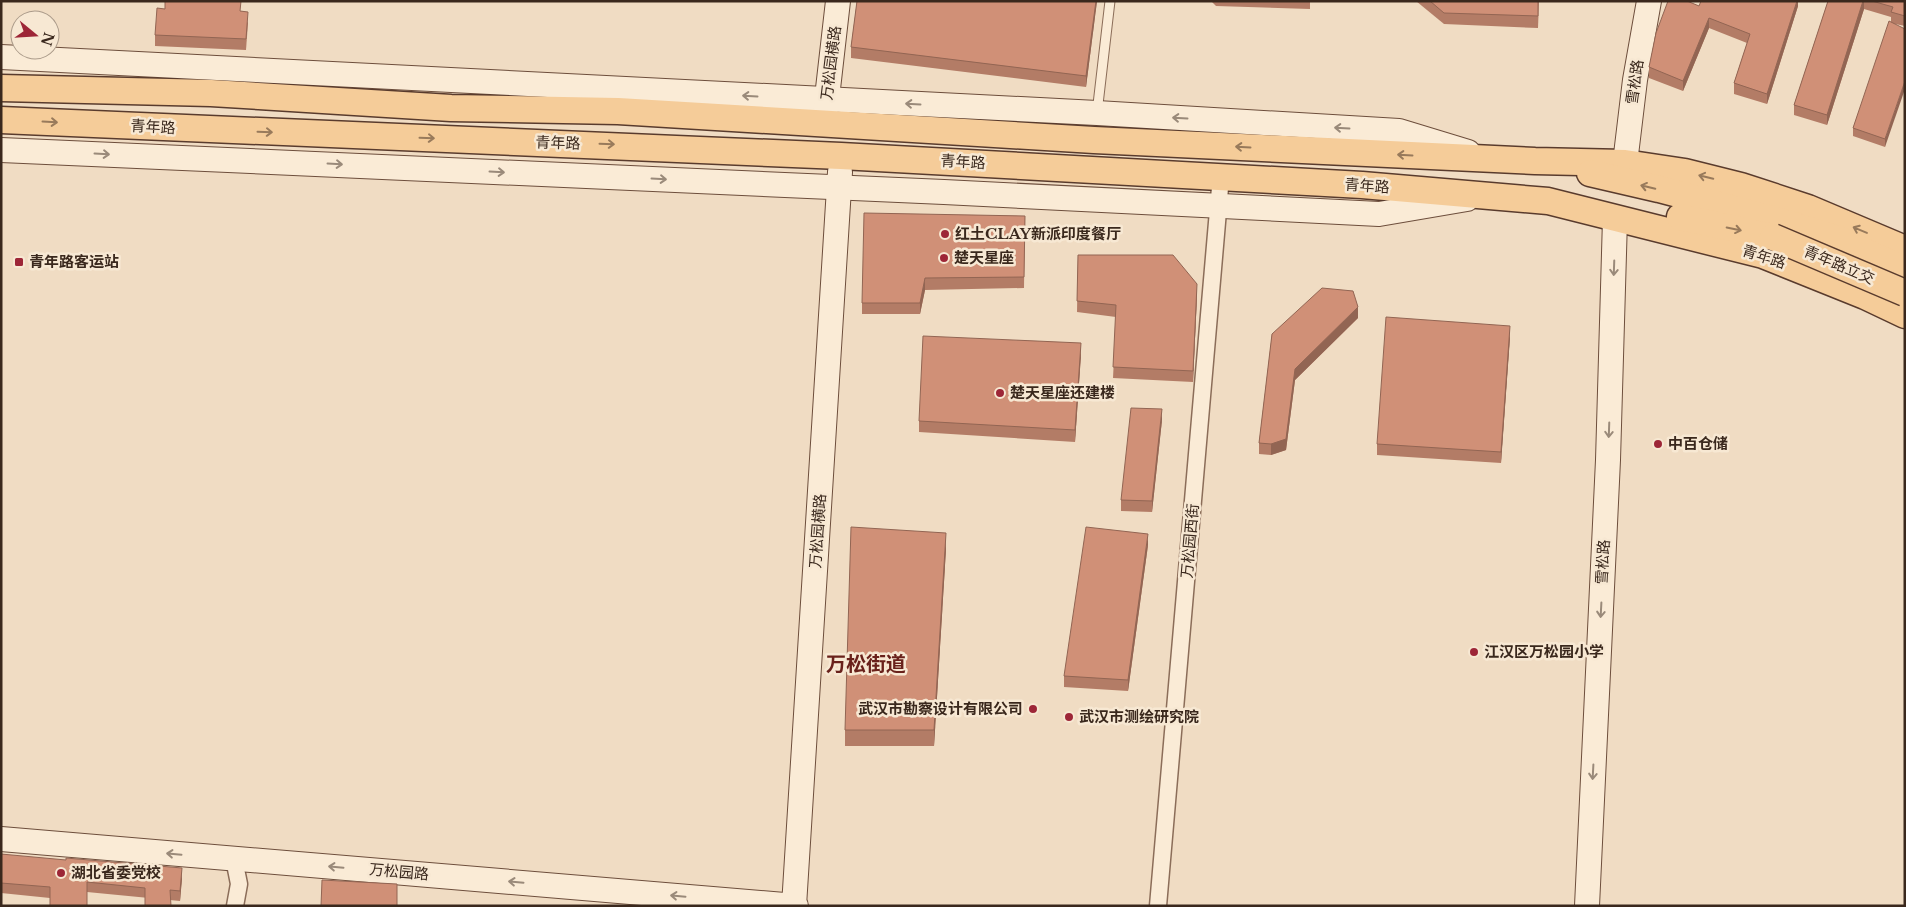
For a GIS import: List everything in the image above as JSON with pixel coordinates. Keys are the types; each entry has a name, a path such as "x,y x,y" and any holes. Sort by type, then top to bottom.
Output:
{"main road":[{"name":"万松园横路","path":"825,112 838,1"},
{"name":"雪松路","path":"1625,163 1635,80 1649,1"},
{"path":"1,57 266,71 825,112 950,106 1399,131 1492,159"},
{"path":"13,88 170,66"},
{"path":"266,71 436,107"},
{"name":"青年路","path":"13,88 210,93 436,107 618,111 825,112 1125,141 1535,161 1625,163 1685,172 1741,186 1808,208 1905,249"},
{"path":"950,106 1125,141"},
{"name":"青年路","path":"1,120 608,144 1221,176 1362,185 1548,202 1763,255 1865,296 1905,315"},
{"path":"168,127 306,163"},
{"path":"1,150 839,187 1379,214 1485,196"},
{"name":"万松园横路","path":"795,906 841,156"},
{"path":"1535,161 1659,189 1777,229"},
{"path":"944,192 1124,171"},
{"path":"1548,202 1654,211 1777,229"},
{"name":"雪松路","path":"1587,906 1608,460 1615,219"},
{"name":"青年路立交","path":"1777,229 1841,240 1905,270"},
{"name":"青年路立交","path":"1777,229 1905,293"},
{"name":"万松园路","path":"1,839 795,906"}],"street":[{"name":"万松园西街","path":"1158,906 1221,176"},
{"path":"234,858 239,884 235,906"}],"lane":[{"path":"1097,113 1110,1"}],"building":[{"path":"165,1 241,1 240,11 248,12 246,39 155,35 157,8 165,9"},
{"path":"857,1 1096,1 1086,76 851,47"},
{"path":"1430,1 1538,1 1538,16 1444,13"},
{"path":"1668,1 1687,1 1699,6 1701,1 1797,1 1767,94 1734,83 1750,34 1709,18 1683,81 1649,67 1656,33"},
{"path":"1828,1 1863,1 1827,115 1794,105"},
{"path":"1872,1 1905,1 1905,16 1891,12 1893,7"},
{"path":"1889,21 1905,29 1905,81 1885,139 1853,128"},
{"name":"楚天星座","path":"864,213 1025,216 1024,277 925,278 920,303 862,303"},
{"path":"1078,255 1173,255 1197,284 1193,371 1113,367 1116,305 1077,301"},
{"path":"1322,288 1353,291 1358,307 1295,369 1286,439 1271,444 1259,443 1272,334"},
{"path":"1386,317 1510,326 1501,452 1377,444"},
{"name":"楚天星座还建楼","path":"923,336 1081,343 1075,430 919,421"},
{"path":"1131,408 1162,409 1152,501 1121,500"},
{"path":"851,527 946,533 934,730 845,730"},
{"path":"1086,527 1148,534 1128,680 1064,676"},
{"path":"1,854 182,868 180,891 170,890 171,906 145,906 145,888 87,882 87,906 50,906 50,887 1,883"},
{"path":"322,880 397,884 397,906 321,906"}],"place":[{"name":"红土CLAY新派印度餐厅","path":"945,234"},
{"name":"楚天星座","path":"944,258"},
{"name":"青年路客运站","path":"19,262"},
{"name":"楚天星座还建楼","path":"1000,393"},
{"name":"中百仓储","path":"1658,444"},
{"name":"江汉区万松园小学","path":"1474,652"},
{"name":"武汉市勘察设计有限公司","path":"1033,709"},
{"name":"武汉市测绘研究院","path":"1069,717"},
{"name":"湖北省委党校","path":"61,873"}],"district":[{"name":"万松街道","path":"866,664"}]}
